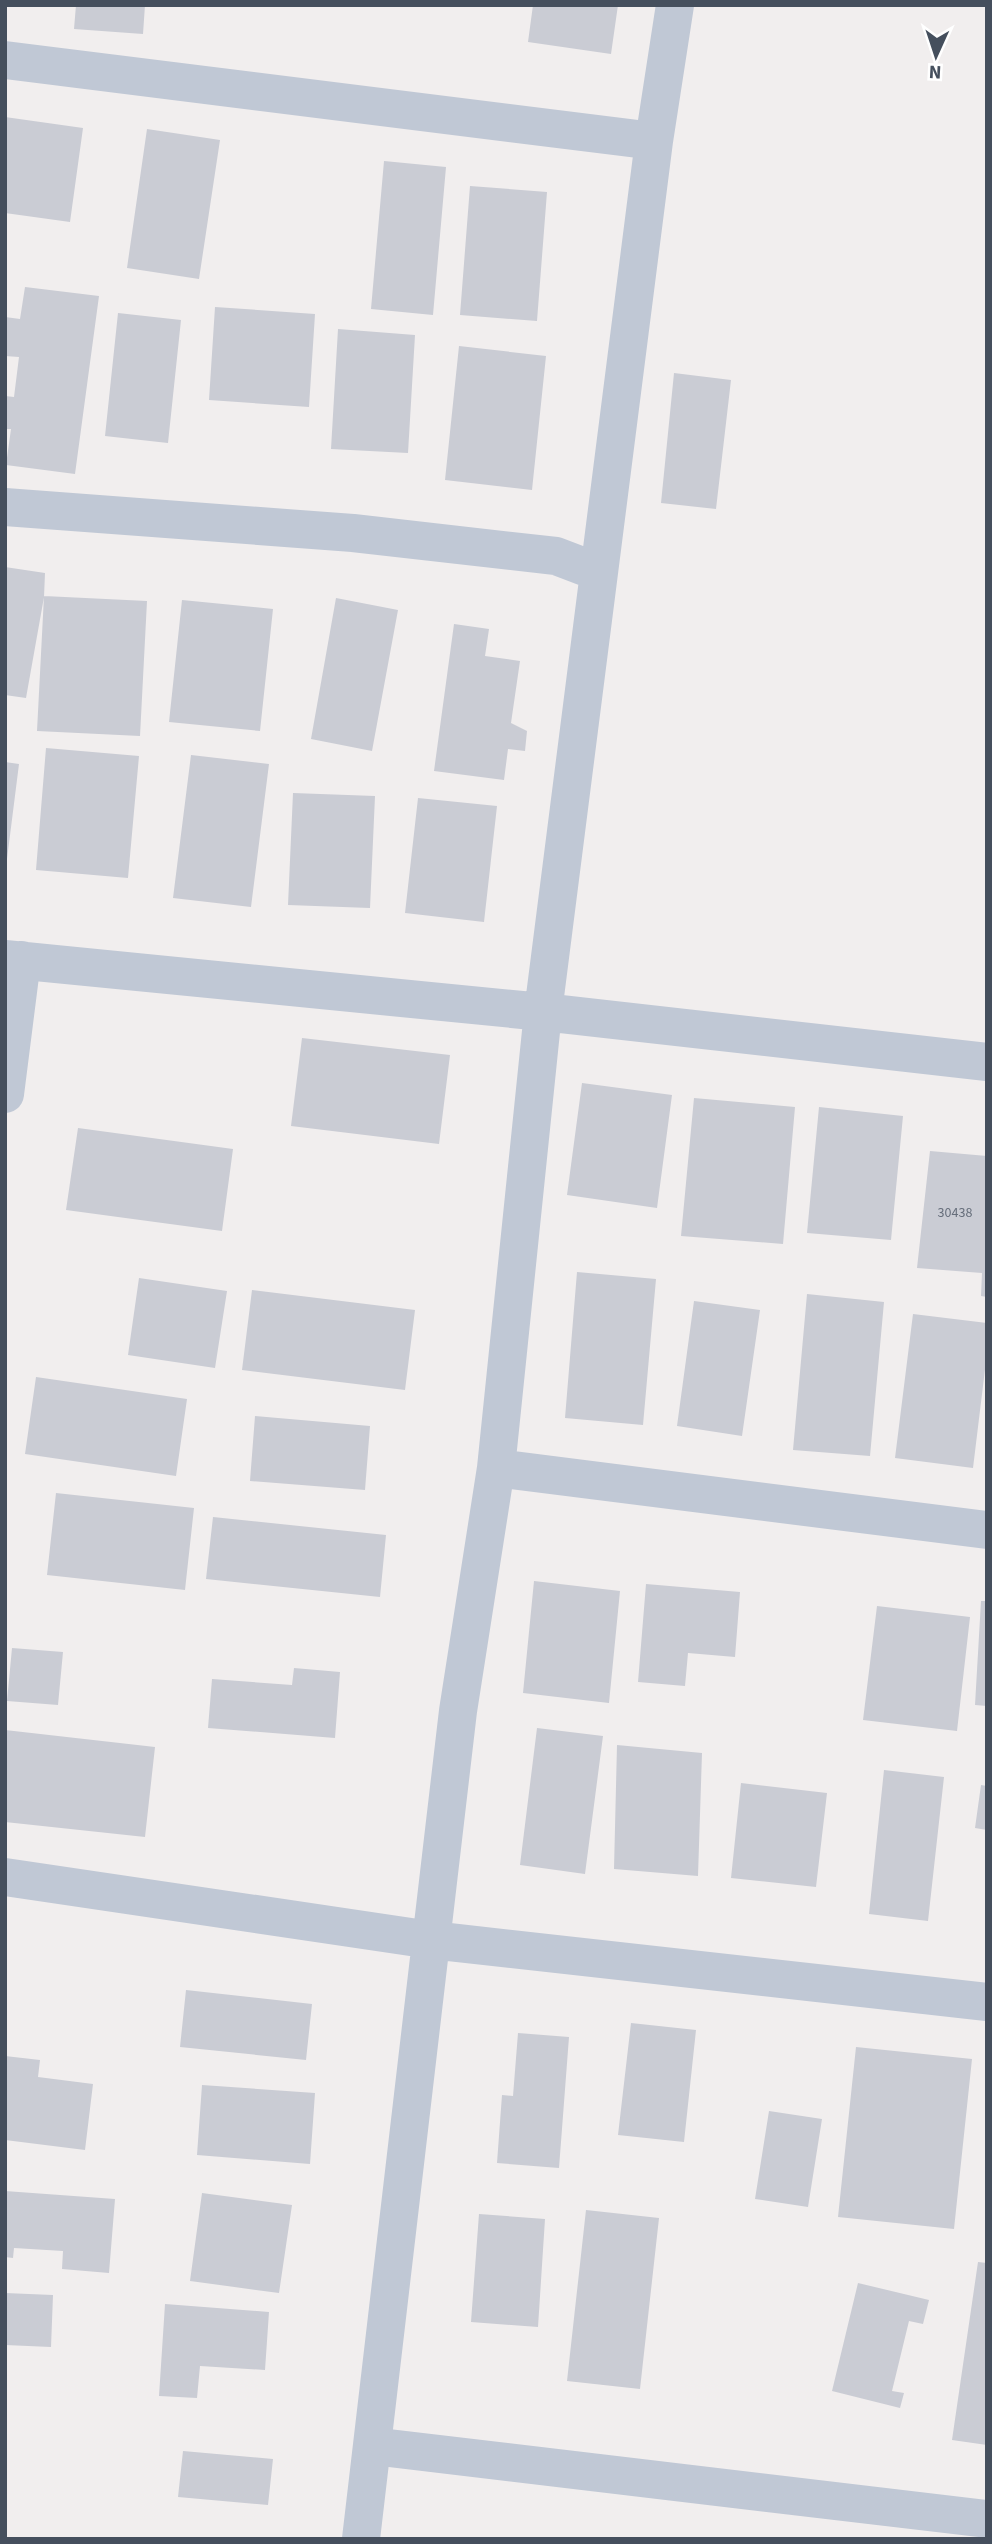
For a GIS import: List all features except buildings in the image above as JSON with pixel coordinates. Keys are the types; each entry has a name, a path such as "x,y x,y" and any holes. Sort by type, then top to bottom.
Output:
{"street":[{"path":"361,2539 458,1711 496,1468 542,1012 654,141 675,5"},
{"path":"5,60 654,141"},
{"path":"5,507 353,533 556,556 598,572"},
{"path":"5,1094 14,960 542,1012 987,1062"},
{"path":"496,1468 987,1530"},
{"path":"5,1877 431,1940 987,2002"},
{"path":"372,2446 987,2519"}]}
